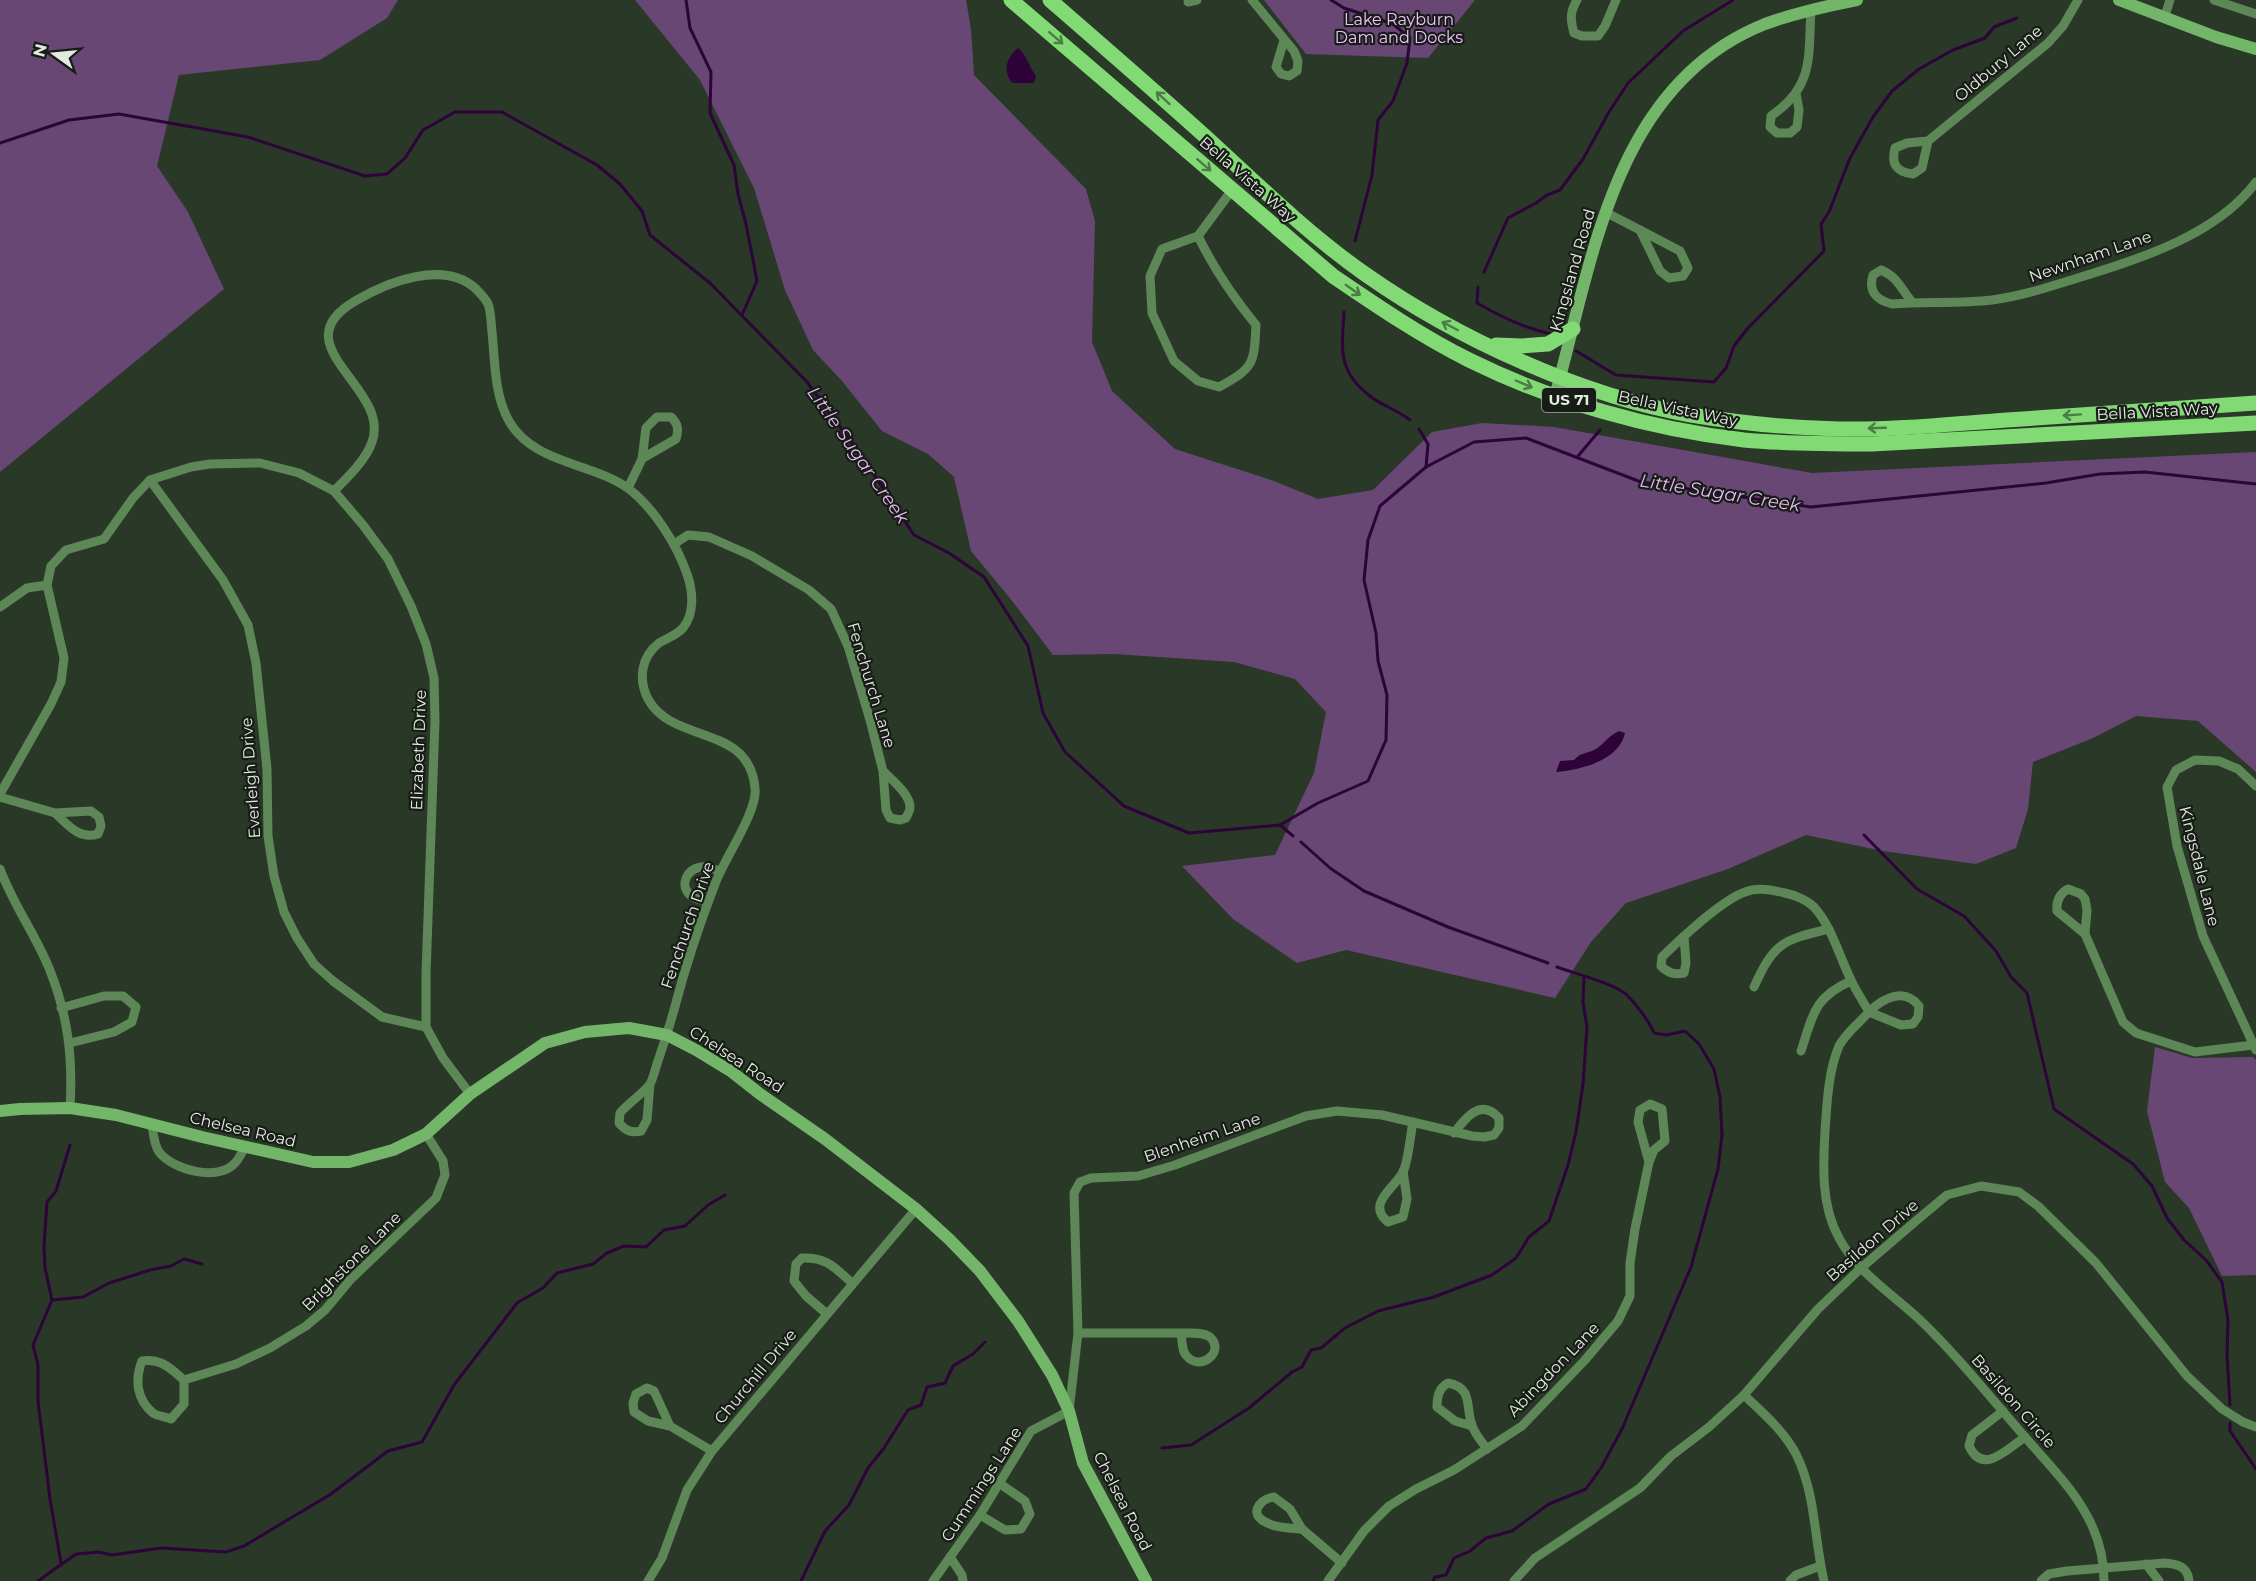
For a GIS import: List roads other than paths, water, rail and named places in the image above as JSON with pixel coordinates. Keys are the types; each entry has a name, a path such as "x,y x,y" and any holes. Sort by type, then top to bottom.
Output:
{"main road":[{"name":"Bella Vista Way","path":"1011,0 1333,276 1421,334 1470,360 1555,396 1662,426 1745,440 1818,444 1872,444 2256,423"},
{"name":"Bella Vista Way","path":"1050,0 1162,97 1312,235 1400,297 1447,325 1486,344 1560,377 1621,398 1689,415 1761,425 1839,429 1906,427 2256,403"},
{"path":"1486,344 1522,346 1548,344 1573,329"}],"street":[{"path":"1252,0 1284,40"},
{"path":"1577,0 1572,8 1570,19 1574,33 1582,36 1598,36 1616,0"},
{"name":"Kingsland Road","path":"1555,396 1590,257 1605,212 1624,167 1650,119 1669,94 1692,69 1717,50 1764,25 1811,9 1857,0"},
{"name":"Oldbury Lane","path":"1928,141 2048,43 2063,26 2078,0"},
{"path":"2119,0 2216,37 2256,48"},
{"path":"2165,16 2170,0"},
{"path":"2214,0 2256,14"},
{"path":"1796,93 1802,86 1807,67 1811,9"},
{"name":"Newnham Lane","path":"1912,302 1892,274 1881,270 1873,275 1870,283 1873,294 1883,302 1892,304 1991,300 2020,295 2112,268 2144,256 2200,230 2254,188"},
{"path":"1198,236 1212,264 1235,299 1256,325 1254,354 1244,374 1219,387 1198,381 1174,362 1152,313 1149,276 1162,249 1198,236 1232,190"},
{"path":"1605,212 1640,230 1680,251 1688,268 1683,276 1670,278 1660,271 1640,230"},
{"name":"Fenchurch Drive","path":"333,491 354,471 373,441 373,420 363,395 330,348 327,331 335,314 372,291 427,273 450,275 474,286 488,304 500,394 509,422 529,443 561,462 591,471 628,488 654,515 674,544 691,584 690,615 682,629 659,644 649,654 642,667 642,684 653,706 672,721 728,744 746,759 756,791 750,812 719,871 650,1084"},
{"path":"628,488 642,459 646,428 657,417 671,417 676,422 678,431 676,439 642,459"},
{"name":"Elizabeth Drive","path":"150,480 191,467 210,464 260,463 298,473 333,491 363,525 388,559 411,606 426,645 434,678 435,721 426,1027 443,1058 470,1094"},
{"path":"55,813 75,832 88,837 98,834 101,826 99,817 91,811 55,813 0,795 61,682 64,658 47,585 51,567 66,550 104,539 133,498 150,480"},
{"name":"Everleigh Drive","path":"150,480 223,580 248,625 256,663 267,769 268,836 274,876 284,912 297,938 314,964 382,1017 426,1027"},
{"name":"Fenchurch Lane","path":"674,544 688,535 709,537 730,545 809,590 831,609 848,646 870,720 883,771 886,810 890,818 900,820 906,818 910,809 909,802 904,793 883,771"},
{"path":"0,607 27,588 47,585"},
{"name":"Kingsdale Lane","path":"2254,1048 2203,936 2173,830 2167,787 2176,770 2195,760 2219,761 2238,769 2256,786"},
{"path":"708,902 692,897 686,888 685,879 692,870 702,866 719,871"},
{"path":"0,869 49,968 61,1008 70,1043 72,1077 70,1108"},
{"path":"1684,936 1744,892 1765,889 1791,894 1813,906 1829,929 1851,981 1869,1012"},
{"path":"2085,933 2057,911 2056,905 2061,893 2068,889 2081,894 2085,899 2087,910 2085,933 2123,1023 2136,1033 2195,1052 2254,1048"},
{"path":"1754,987 1768,959 1776,949 1800,936 1829,929"},
{"path":"1801,1050 1814,1011 1832,989 1851,981"},
{"name":"Basildon Circle","path":"1869,1012 1901,1025 1913,1024 1918,1017 1919,1006 1913,999 1904,995 1881,1000 1869,1012 1840,1044 1831,1076 1825,1142 1824,1190 1837,1236 1861,1268 1918,1318 1970,1371 2056,1473 2093,1528 2104,1570 2104,1581"},
{"path":"61,1008 104,996 123,996 136,1007 132,1022 114,1032 70,1043"},
{"name":"Chelsea Road","path":"0,1111 20,1108 70,1108 116,1115 314,1162 349,1162 393,1150 426,1134 470,1094 545,1043 585,1032 629,1029 667,1035 732,1072 825,1139 916,1209 950,1239 980,1271 1012,1313 1052,1375 1069,1411 1083,1463 1146,1581"},
{"path":"650,1084 647,1120 641,1131 634,1133 625,1130 619,1123 620,1113 650,1084"},
{"name":"Abingdon Lane","path":"1328,1581 1364,1531 1389,1506 1416,1489 1455,1470 1521,1426 1585,1360 1624,1311 1630,1296 1630,1263 1649,1162 1654,1150 1665,1141 1662,1109 1650,1104 1640,1110 1638,1122 1649,1162"},
{"name":"Blenheim Lane","path":"1069,1411 1078,1333 1073,1210 1074,1192 1080,1182 1091,1178 1138,1176 1166,1168 1306,1116 1337,1111 1382,1115 1454,1133 1484,1137 1494,1135 1499,1128 1498,1118 1486,1109 1478,1110 1463,1121 1454,1133"},
{"path":"1403,1171 1382,1199 1379,1209 1381,1216 1389,1222 1403,1217 1406,1210 1403,1171 1413,1122"},
{"path":"152,1124 157,1149 168,1162 193,1171 216,1173 226,1169 235,1164 245,1147"},
{"name":"Brighstone Lane","path":"184,1380 236,1364 270,1348 306,1326 325,1310 350,1280 436,1198 445,1175 444,1168 426,1134"},
{"name":"Basildon Drive","path":"1514,1581 1535,1558 1640,1488 1671,1456 1709,1427 1744,1395 1818,1309 1861,1268 1947,1195 1981,1186 2019,1192 2045,1212 2096,1263 2187,1376 2222,1409 2243,1422 2256,1426"},
{"name":"Churchill Drive","path":"648,1581 663,1558 687,1490 712,1451 916,1209"},
{"path":"827,1314 806,1296 794,1281 796,1264 802,1258 827,1261 852,1283"},
{"path":"1078,1333 1181,1333"},
{"path":"155,1359 184,1380 184,1404 171,1419 154,1414 141,1396 136,1377 142,1360 155,1359"},
{"path":"1472,1426 1455,1421 1437,1407 1437,1398 1448,1383 1456,1384 1464,1391 1469,1401 1472,1426 1487,1449"},
{"path":"670,1426 654,1391 647,1388 636,1394 633,1403 634,1412 648,1420 670,1426 712,1451"},
{"path":"1744,1395 1776,1425 1796,1453 1807,1481 1824,1581"},
{"name":"Cummings Lane","path":"933,1581 980,1515 1032,1431 1069,1411"},
{"path":"2002,1411 1972,1435 1969,1446 1973,1454 1980,1459 1994,1459 2025,1437"},
{"path":"980,1515 1005,1530 1021,1529 1030,1514 1025,1501 999,1483"},
{"path":"1302,1529 1263,1521 1259,1516 1258,1508 1261,1502 1274,1497 1290,1509 1302,1529 1342,1563"},
{"name":"Cummings Lane","path":"950,1557 962,1575 963,1581"},
{"path":"2146,1564 2159,1581"},
{"path":"2041,1581 2049,1574 2146,1564 2176,1564 2184,1568 2189,1581"},
{"path":"1790,1581 1796,1575 1820,1566"}],"waterway":[{"path":"686,0 690,28 711,72 710,113 734,165 757,281 742,315"},
{"path":"1331,0 1344,8 1393,24 1410,38 1407,63 1393,101 1378,120 1372,175 1355,241"},
{"path":"1484,272 1508,218 1560,190 1583,159 1628,83 1683,31 1733,0"},
{"path":"1576,351 1616,375 1714,382 1726,368 1734,346 1747,329 1824,251 1821,224 1829,212 1850,158 1873,117 1892,91 1919,69 1953,50 1985,38 1994,27 2017,18"},
{"name":"Little Sugar Creek","path":"0,143 69,120 119,114 248,137 365,176 387,174 405,158 423,130 455,112 502,112 597,165 620,184 642,211 650,235 710,283 807,382 861,455 914,535 949,553 984,577 1028,646 1043,713 1065,752 1124,806 1189,833 1280,825 1318,803 1368,781 1386,740 1387,695 1378,661 1376,633 1364,580 1368,540 1380,506 1426,467 1474,442 1526,438 1641,482 1811,507 2046,483 2100,474 2145,472 2256,484"},
{"path":"1478,287 1477,303 1513,322 1551,334"},
{"path":"1344,312 1344,358 1352,378 1359,387 1375,399 1410,420"},
{"path":"1419,429 1428,444 1426,467"},
{"path":"1578,456 1600,430"},
{"path":"1280,825 1293,836"},
{"path":"1864,835 1917,889 1964,916 1996,951 2011,977 2027,993 2054,1109 2133,1164 2152,1186 2167,1218 2184,1240 2206,1260 2222,1282 2228,1320 2227,1355 2230,1405"},
{"path":"1301,842 1330,868 1364,891 1448,927 1548,963"},
{"path":"1433,1581 1435,1577 1446,1575 1454,1558 1470,1551 1486,1538 1512,1531 1549,1504 1586,1489 1601,1468 1622,1429 1691,1267 1718,1169 1722,1135 1720,1097 1714,1069 1699,1044 1685,1031 1666,1035 1654,1033 1627,995 1604,983 1557,967"},
{"path":"1162,1448 1191,1445 1249,1408 1292,1372 1302,1367 1311,1350 1321,1348 1345,1328 1378,1311 1434,1297 1492,1275 1516,1258 1529,1237 1549,1221 1568,1165 1576,1132 1583,1084 1587,1027 1583,1002 1584,977"},
{"path":"61,1563 50,1499 38,1401 38,1365 33,1345 52,1300 45,1268 47,1202 56,1191 70,1145"},
{"path":"38,1581 76,1554 99,1552 112,1555 161,1548 226,1552 244,1546 331,1494 388,1451 422,1442 454,1385 517,1303 543,1288 557,1273 593,1264 607,1253 624,1246 646,1247 664,1230 685,1226 708,1205 725,1195"},
{"path":"52,1300 83,1297 109,1283 171,1266 184,1259 202,1264"},
{"path":"801,1581 825,1531 849,1505 868,1468 884,1448 908,1410 921,1405 927,1387 945,1383 953,1366 973,1354 985,1342"},
{"path":"2230,1423 2230,1431 2256,1469"}],"park label":[{"name":"Lake Rayburn Dam and Docks","path":"1399,28"}]}
